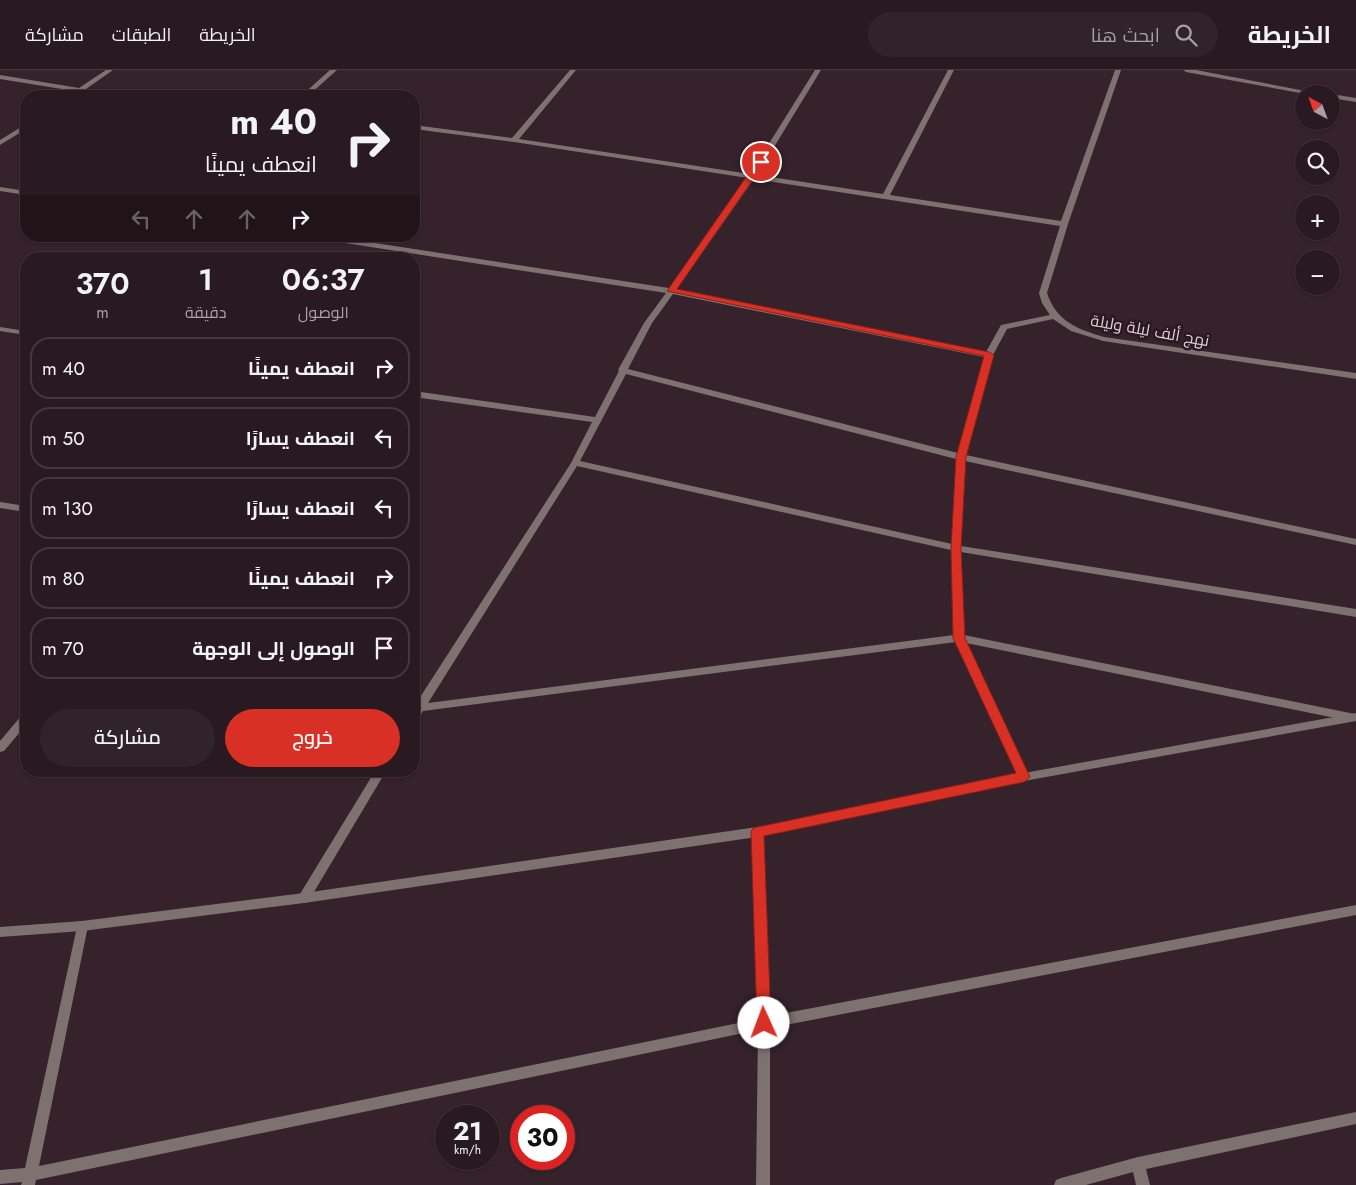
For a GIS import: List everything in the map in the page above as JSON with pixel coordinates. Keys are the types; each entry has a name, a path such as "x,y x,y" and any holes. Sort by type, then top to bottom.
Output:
{"street":[{"path":"0,77 80,90 110,70"},
{"path":"311,90 334,70"},
{"path":"514,140 574,70"},
{"path":"420,706 575,463 648,323 752,177 818,70"},
{"path":"886,196 951,70"},
{"path":"1024,777 959,638 956,548 961,457 989,355 1004,327 1054,316 1046,304 1043,293 1064,224 1118,70"},
{"path":"1186,70 1295,90"},
{"path":"1340,97 1356,100"},
{"path":"420,128 514,140 1064,224"},
{"path":"0,143 20,130"},
{"path":"0,188 20,191"},
{"path":"352,242 417,252"},
{"path":"420,252 671,291 989,355"},
{"name":"نهج ألف ليلة وليلة","path":"1054,316 1071,328 1103,339 1356,376"},
{"path":"0,328 20,332"},
{"path":"622,370 961,457 1356,542"},
{"path":"420,395 597,420"},
{"path":"575,463 956,548 1356,613"},
{"path":"0,505 20,509"},
{"path":"420,711 959,638 1353,717"},
{"path":"0,932 82,926 304,898 757,832 1024,777 1353,717"},
{"path":"0,748 20,725"},
{"path":"304,898 377,777"},
{"path":"757,832 764,1023 762,1185"},
{"path":"0,1177 29,1180 764,1023 1356,910"},
{"path":"29,1180 82,926"},
{"path":"1061,1185 1138,1164 1356,1118"},
{"path":"1138,1164 1143,1185"}],"route":[{"path":"761,162 671,291 817,322 989,355 961,457 956,548 959,638 1024,777 757,832 764,1023"}]}
